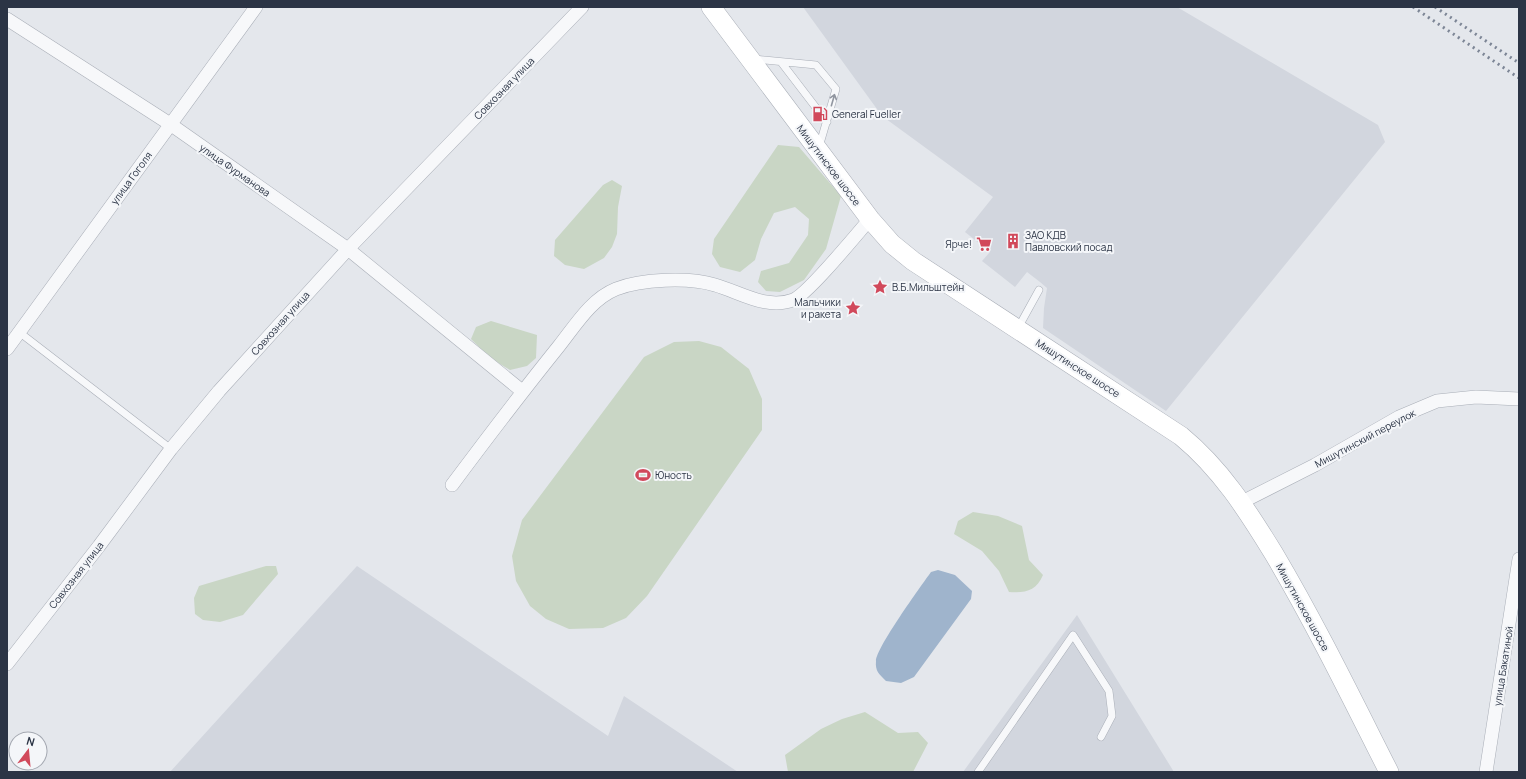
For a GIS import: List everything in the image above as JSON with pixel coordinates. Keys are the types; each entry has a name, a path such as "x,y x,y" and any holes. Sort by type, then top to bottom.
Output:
{"main road":[{"name":"Мишутинское шоссе","path":"711,7 818,151 870,219 892,244 913,261 1018,328 1181,436 1214,466 1242,502 1302,600 1389,772"}],"street":[{"name":"улица Гоголя","path":"7,349 256,7"},
{"name":"Совхозная улица","path":"7,664 99,546 170,449 219,391 348,249 582,7"},
{"name":"улица Фурманова","path":"7,19 170,124 348,249 522,391"},
{"path":"452,486 522,391 595,302 616,289 657,280 686,280 714,284 750,299 774,303 794,300 814,282 870,219"},
{"name":"Мишутинский переулок","path":"1242,502 1315,465 1399,417 1438,401 1476,397 1519,399"},
{"name":"улица Бакатиной","path":"1486,772 1519,560"}],"lane":[{"path":"749,59 816,65 836,89 818,151"},
{"path":"781,62 827,122"},
{"path":"1018,328 1039,290"},
{"path":"19,332 170,449"},
{"path":"978,772 1073,635 1109,691 1112,716 1101,737"}],"shaded area":[{"path":"803,7 1177,7 1378,125 1385,142 1166,411 1043,328 1047,288 1040,282 1027,272 1015,287 982,261 990,252 965,232 993,197 882,116"},
{"path":"357,566 608,736 624,696 738,772 170,772"},
{"path":"1077,615 1174,772 963,772"}],"green space":[{"path":"778,145 799,147 841,196 826,249 804,280 780,292 766,291 758,282 761,271 789,263 808,235 809,219 795,207 774,213 761,239 755,260 740,272 720,267 712,254 714,239"},
{"path":"612,180 622,186 618,207 617,234 612,247 604,258 584,269 565,265 554,256 555,240 603,185"},
{"path":"491,321 537,335 536,358 527,366 510,370 490,358 471,339 476,327"},
{"name":"Юность","path":"699,341 721,347 749,369 762,399 762,430 647,596 626,618 603,628 569,629 546,619 530,606 516,581 512,556 522,520 644,357 674,342"},
{"path":"973,512 998,516 1022,526 1029,560 1043,575 1034,588 1020,592 1009,592 999,571 982,551 954,534 958,521"},
{"path":"266,566 276,566 278,574 243,615 220,622 203,620 195,614 194,598 199,586"},
{"path":"865,712 898,733 918,732 928,743 913,772 788,772 785,755 821,729 842,719"}],"water":[{"path":"938,570 955,575 972,591 971,599 914,677 901,683 886,681 877,670 876,661 878,654 909,603 931,572"}],"railway":[{"path":"1413,7 1519,78"},
{"path":"1435,7 1519,63"}],"place":[{"name":"General Fueller","path":"820,114"},
{"name":"ЗАО КДВ Павловский посад","path":"1013,241"},
{"name":"Ярче!","path":"984,244"},
{"name":"В.Б.Мильштейн","path":"880,287"},
{"name":"Мальчики и ракета","path":"853,308"},
{"name":"Юность","path":"643,475"}]}
